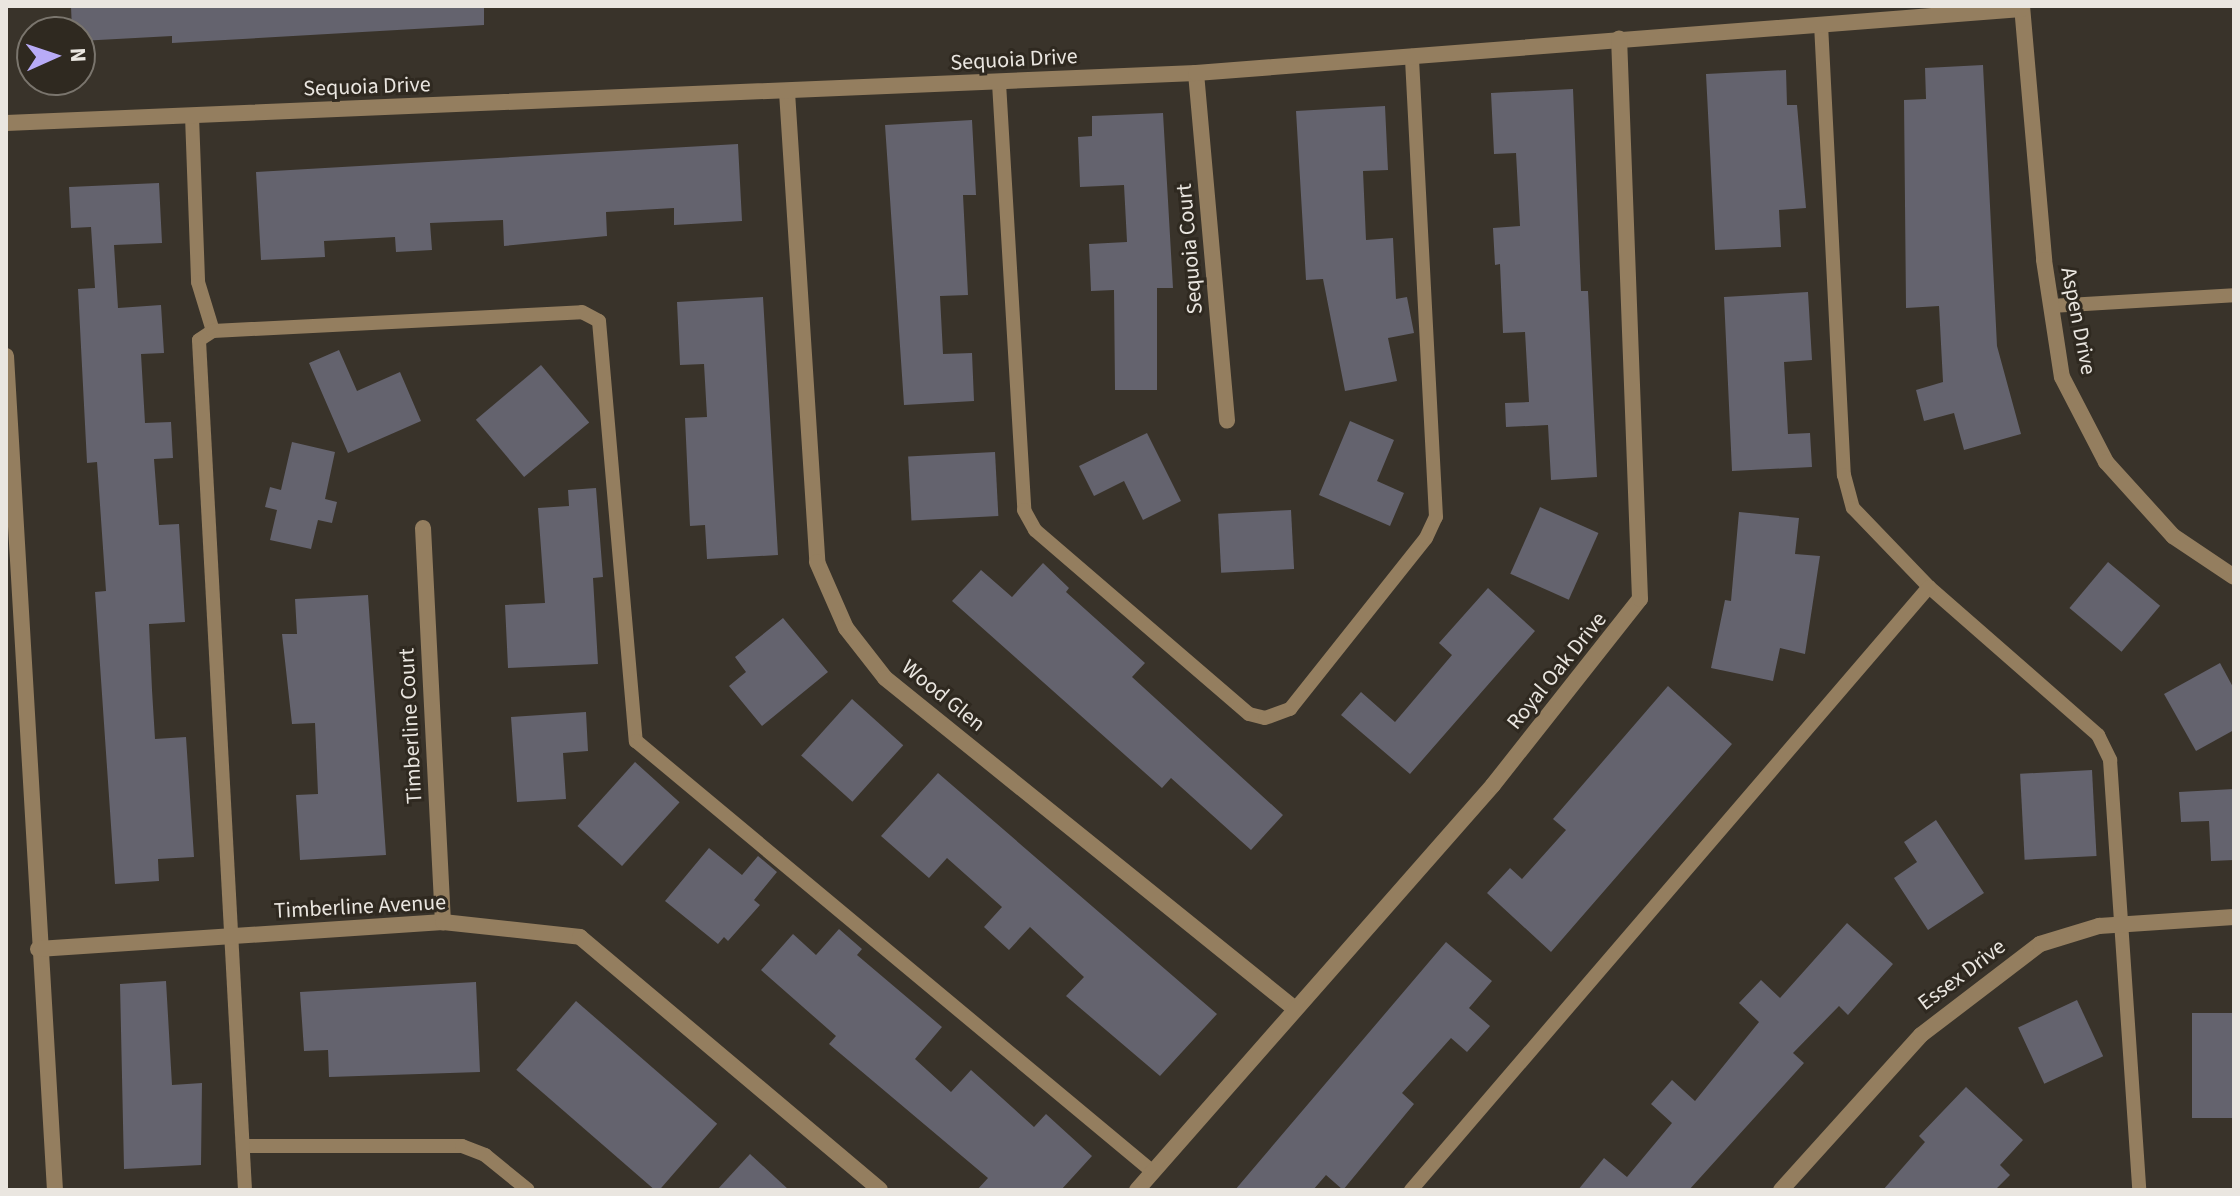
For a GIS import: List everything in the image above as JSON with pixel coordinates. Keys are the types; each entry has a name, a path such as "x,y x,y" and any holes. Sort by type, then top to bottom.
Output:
{"street":[{"name":"Sequoia Drive","path":"6,123 1196,73 2022,8"},
{"name":"Aspen Drive","path":"2022,8 2051,306 2062,377 2106,462 2173,536 2233,574"},
{"name":"Royal Oak Drive","path":"1137,1190 1493,785 1640,599 1619,38"},
{"name":"Sequoia Court","path":"1196,73 1227,421"},
{"name":"Wood Glen","path":"787,92 817,562 846,628 885,678 1295,1009"},
{"path":"6,356 38,949 55,1190"},
{"name":"Timberline Court","path":"423,528 443,922"},
{"name":"Essex Drive","path":"1781,1190 1921,1035 2040,944 2123,924 2234,917"},
{"name":"Timberline Avenue","path":"38,949 443,922 580,937 880,1190"}],"lane":[{"path":"1821,24 1844,475 1853,508 1929,587 2098,735 2110,760 2139,1190"},
{"path":"999,83 1024,510 1035,530 1249,714 1265,718 1290,709 1426,538 1436,517 1412,56"},
{"path":"192,116 198,282 213,331"},
{"path":"2051,306 2234,295"},
{"path":"245,1190 199,340 213,331 582,312 599,321 636,741 1153,1172"},
{"path":"1411,1190 1929,587"},
{"path":"243,1146 462,1146 485,1155 528,1190"}],"building":[{"path":"71,6 484,6 484,25 172,43 172,36 96,40 96,16 71,16"},
{"path":"1983,65 1997,346 2021,434 1964,450 1954,413 1924,421 1916,390 1943,382 1939,306 1906,308 1904,100 1926,99 1925,68"},
{"path":"1786,70 1787,105 1797,105 1806,208 1779,210 1781,247 1715,250 1706,74"},
{"path":"1573,89 1581,291 1588,291 1597,477 1551,480 1548,425 1506,427 1505,403 1529,402 1525,332 1503,333 1500,264 1495,265 1493,228 1520,226 1516,153 1494,154 1491,93"},
{"path":"1385,106 1388,170 1363,171 1366,240 1393,238 1396,299 1407,297 1414,333 1388,338 1397,381 1345,391 1323,279 1306,280 1296,111"},
{"path":"1163,113 1173,288 1157,288 1157,390 1115,390 1114,290 1091,291 1089,244 1127,242 1124,185 1080,187 1078,137 1092,136 1092,116"},
{"path":"972,120 976,195 963,195 968,295 940,296 943,354 972,353 974,401 904,405 885,125"},
{"path":"738,144 742,221 674,225 674,208 606,212 607,236 504,246 503,220 430,223 432,250 396,252 395,237 324,241 325,257 261,260 256,172"},
{"path":"159,183 162,243 114,245 118,308 161,305 164,353 141,354 145,423 171,422 173,458 154,459 159,525 179,524 185,622 149,624 152,690 155,739 186,737 194,857 158,859 159,881 115,884 95,592 106,591 97,462 87,463 78,289 95,288 91,227 71,228 69,187"},
{"path":"1808,292 1812,360 1784,362 1788,434 1810,433 1812,467 1732,471 1724,297"},
{"path":"763,297 778,555 707,559 705,525 690,526 685,418 707,417 704,364 680,365 677,302"},
{"path":"339,350 357,391 400,372 421,421 348,453 309,363"},
{"path":"541,365 589,422 524,477 476,420"},
{"path":"1350,421 1394,440 1377,481 1404,493 1390,526 1319,495"},
{"path":"1147,433 1181,501 1143,520 1124,481 1094,496 1079,466"},
{"path":"292,442 335,452 325,499 337,502 332,523 318,520 311,549 270,540 277,510 265,507 270,487 281,490"},
{"path":"995,452 998,516 911,520 908,457"},
{"path":"596,488 603,577 593,578 598,664 508,668 505,605 545,603 538,508 569,506 568,490"},
{"path":"1540,507 1598,533 1569,600 1510,574"},
{"path":"1291,510 1294,569 1221,573 1218,514"},
{"path":"1739,512 1799,518 1795,554 1820,556 1805,654 1780,648 1773,681 1711,668 1725,600 1731,601"},
{"path":"2108,562 2160,606 2122,652 2069,608"},
{"path":"1043,563 1069,588 1066,592 1145,663 1132,677 1283,815 1251,850 1171,778 1162,788 952,601 981,570 1012,597"},
{"path":"1488,588 1535,631 1410,774 1341,715 1361,692 1395,722 1452,655 1439,643"},
{"path":"368,595 386,855 300,860 296,795 318,794 315,723 292,724 282,634 297,634 295,599"},
{"path":"783,618 828,672 762,726 729,686 746,672 735,657"},
{"path":"2220,663 2234,689 2234,730 2196,751 2164,694"},
{"path":"1668,686 1732,744 1551,952 1487,893 1510,868 1522,879 1566,830 1553,819"},
{"path":"852,699 903,745 852,802 801,755"},
{"path":"586,712 588,751 563,753 566,799 517,802 511,717"},
{"path":"635,762 680,802 622,866 577,826"},
{"path":"2092,770 2097,856 2025,860 2020,774"},
{"path":"938,773 1217,1014 1160,1076 1066,996 1084,977 1030,927 1009,950 984,927 1002,907 947,858 929,878 881,836"},
{"path":"2234,789 2234,860 2211,861 2209,821 2181,822 2179,792"},
{"path":"1936,820 1984,893 1928,930 1894,878 1917,862 1904,842"},
{"path":"709,848 742,875 758,856 777,872 754,900 760,905 728,941 724,937 718,944 665,901"},
{"path":"1847,923 1893,964 1848,1015 1839,1006 1793,1053 1804,1063 1689,1190 1578,1190 1604,1158 1627,1177 1672,1123 1651,1104 1672,1080 1695,1101 1759,1022 1739,1003 1761,980 1780,998"},
{"path":"839,929 862,949 857,955 942,1027 915,1059 951,1092 971,1070 1034,1127 1046,1114 1092,1156 1061,1190 977,1190 988,1178 829,1044 836,1036 761,970 793,934 816,955"},
{"path":"1446,942 1492,981 1469,1008 1490,1026 1467,1052 1451,1038 1402,1093 1414,1104 1343,1190 1326,1175 1313,1190 1235,1190"},
{"path":"166,981 172,1085 202,1083 201,1165 124,1169 120,984"},
{"path":"476,982 480,1072 329,1077 328,1050 304,1051 300,992"},
{"path":"2077,1000 2103,1056 2044,1084 2018,1027"},
{"path":"576,1001 717,1124 659,1190 655,1190 516,1070"},
{"path":"2192,1013 2234,1013 2234,1118 2192,1118"},
{"path":"1966,1087 2023,1140 2000,1165 2010,1175 1995,1190 1883,1190 1925,1142 1919,1136"},
{"path":"750,1154 789,1190 717,1190"}]}
